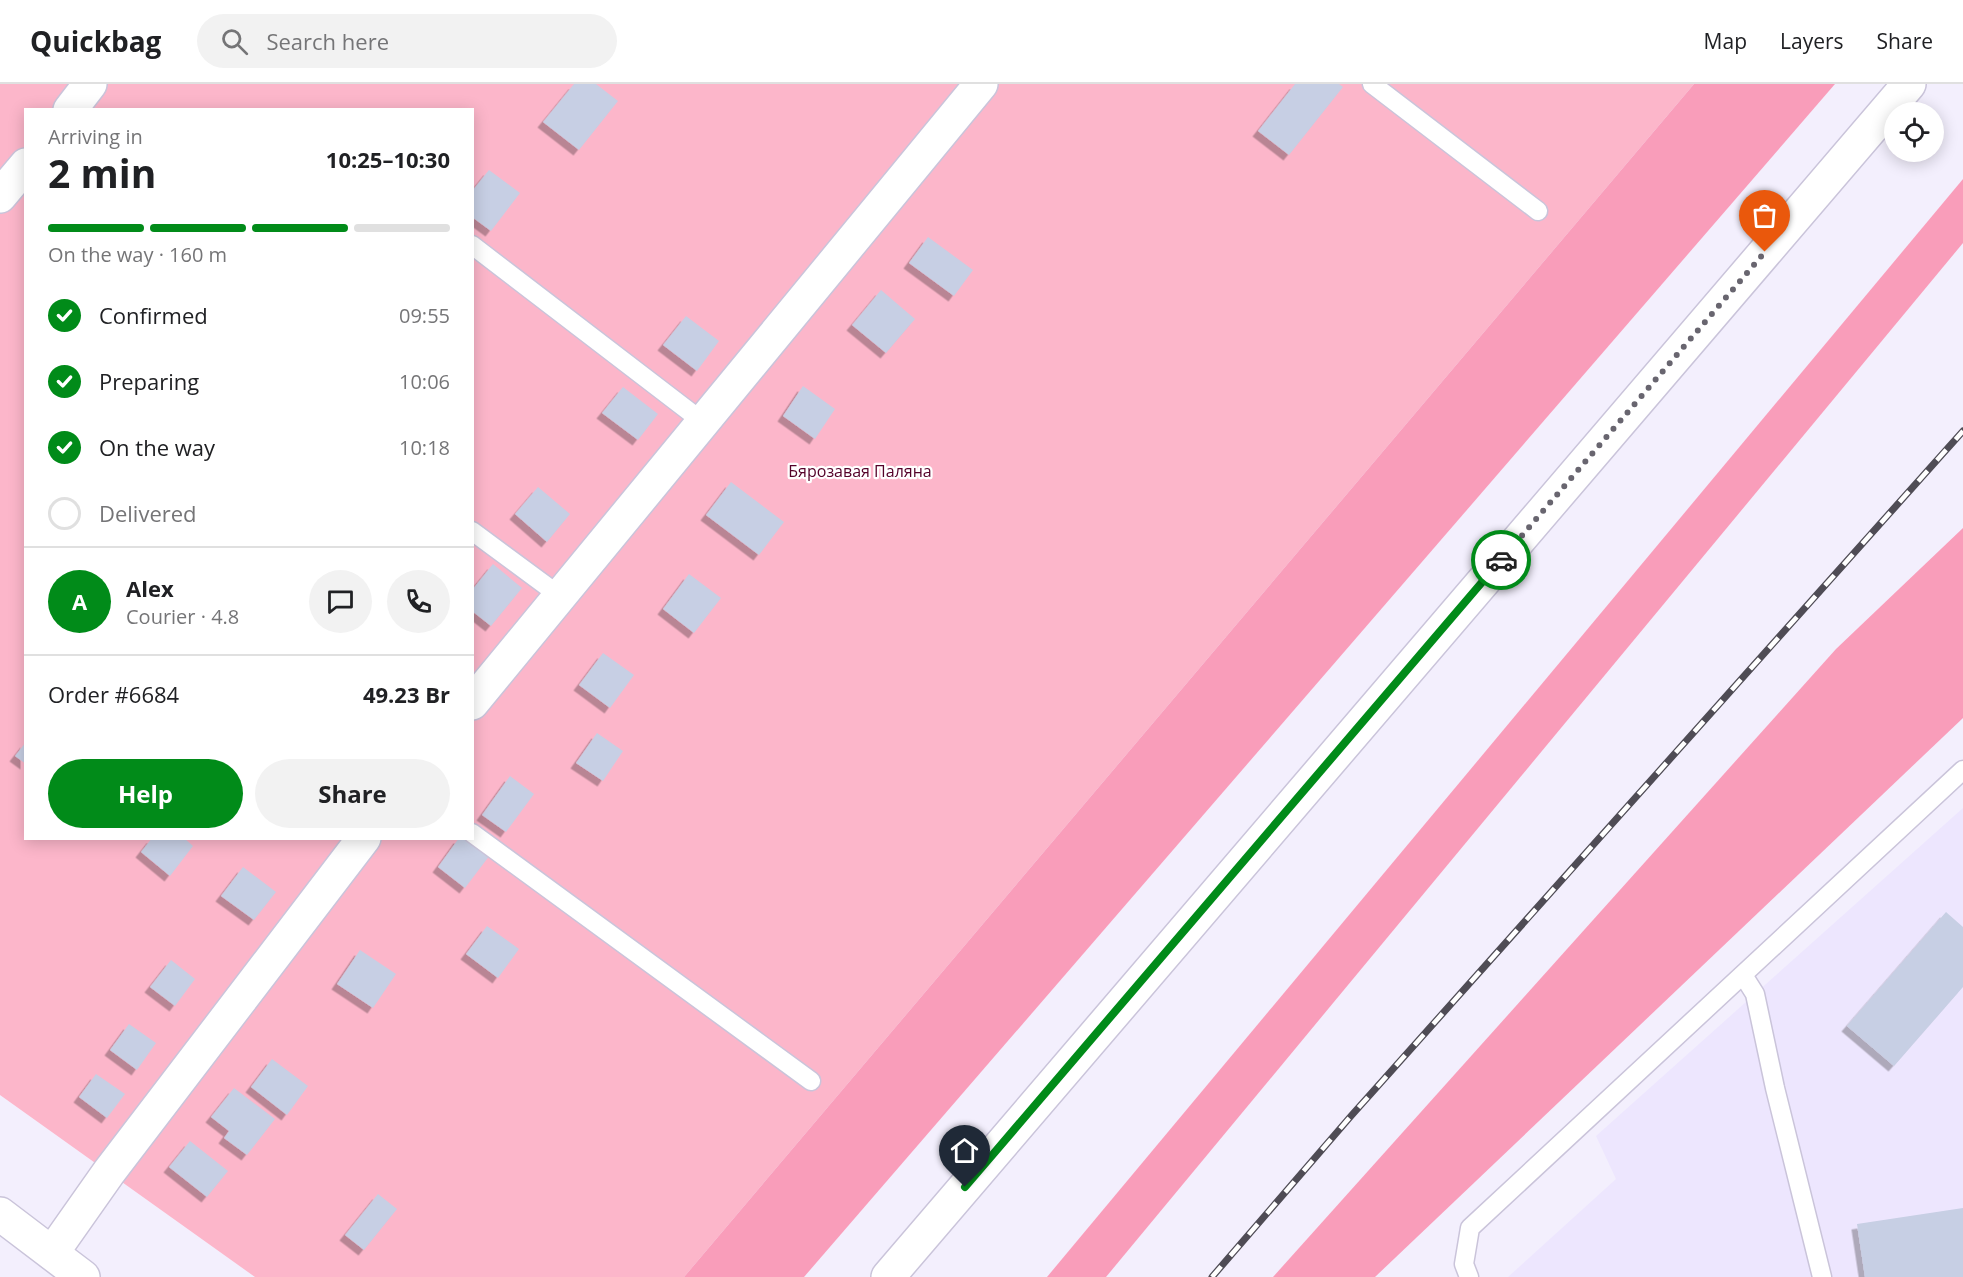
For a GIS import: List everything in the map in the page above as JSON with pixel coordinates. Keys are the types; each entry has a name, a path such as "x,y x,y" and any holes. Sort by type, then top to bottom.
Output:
{"street":[{"path":"72,108 90,84"},
{"path":"474,701 981,84"},
{"path":"888,1277 1909,84"},
{"path":"0,196 24,167"},
{"path":"52,1253 109,1172 362,840"},
{"path":"0,1214 83,1277"}],"lane":[{"path":"1372,84 1538,211"},
{"path":"474,247 703,422"},
{"path":"474,532 560,596"},
{"path":"1469,1277 1464,1264 1470,1228 1963,770"},
{"path":"474,833 811,1082"},
{"path":"1743,975 1755,994 1775,1088 1822,1277"}],"shaded area":[{"path":"1694,84 1835,84 804,1277 684,1277"},
{"path":"1963,179 1963,243 1106,1277 1047,1277"},
{"path":"1963,528 1963,718 1375,1277 1273,1277 1836,649"},
{"path":"1963,808 1963,1277 1508,1277 1616,1179 1596,1136"}],"green space":[{"name":"Бярозавая Паляна","path":"0,84 1694,84 684,1277 255,1277 0,1095"}],"building":[{"path":"574,84 596,84 618,101 579,150 543,122"},
{"path":"1295,84 1339,84 1343,87 1289,155 1258,131"},
{"path":"489,170 520,193 491,231 474,218 474,189"},
{"path":"928,237 973,270 954,296 909,263"},
{"path":"881,290 915,319 886,353 852,325"},
{"path":"686,316 719,341 697,371 663,345"},
{"path":"803,386 835,409 815,439 783,416"},
{"path":"623,387 658,414 638,440 602,413"},
{"path":"731,482 784,522 759,555 706,515"},
{"path":"538,487 570,514 547,542 515,514"},
{"path":"493,564 522,588 491,626 474,613 474,588"},
{"path":"689,574 721,598 694,633 663,609"},
{"path":"603,653 634,675 610,708 579,685"},
{"path":"597,733 623,751 603,781 576,763"},
{"path":"24,745 24,763 15,756"},
{"path":"510,776 534,794 506,832 482,815"},
{"path":"150,840 186,840 193,846 170,876 141,852"},
{"path":"458,840 471,840 490,855 465,888 438,867"},
{"path":"243,867 276,892 254,920 221,896"},
{"path":"1946,912 1963,927 1963,987 1894,1066 1847,1026"},
{"path":"487,926 519,949 498,978 466,954"},
{"path":"360,950 396,974 373,1008 337,984"},
{"path":"171,960 195,979 175,1006 150,987"},
{"path":"129,1024 156,1043 137,1070 110,1050"},
{"path":"272,1059 308,1086 287,1115 251,1087"},
{"path":"96,1074 125,1094 107,1118 79,1097"},
{"path":"234,1088 275,1119 247,1155 224,1138 229,1131 211,1117"},
{"path":"190,1141 228,1171 207,1197 169,1167"},
{"path":"378,1194 397,1209 364,1250 345,1235"},
{"path":"1963,1208 1963,1277 1865,1277 1857,1224"}],"railway":[{"path":"1212,1277 1351,1116 1963,431"}],"way so far":[{"path":"1501,560 1765,252"}],"route":[{"path":"965,1187 1501,560"}]}
